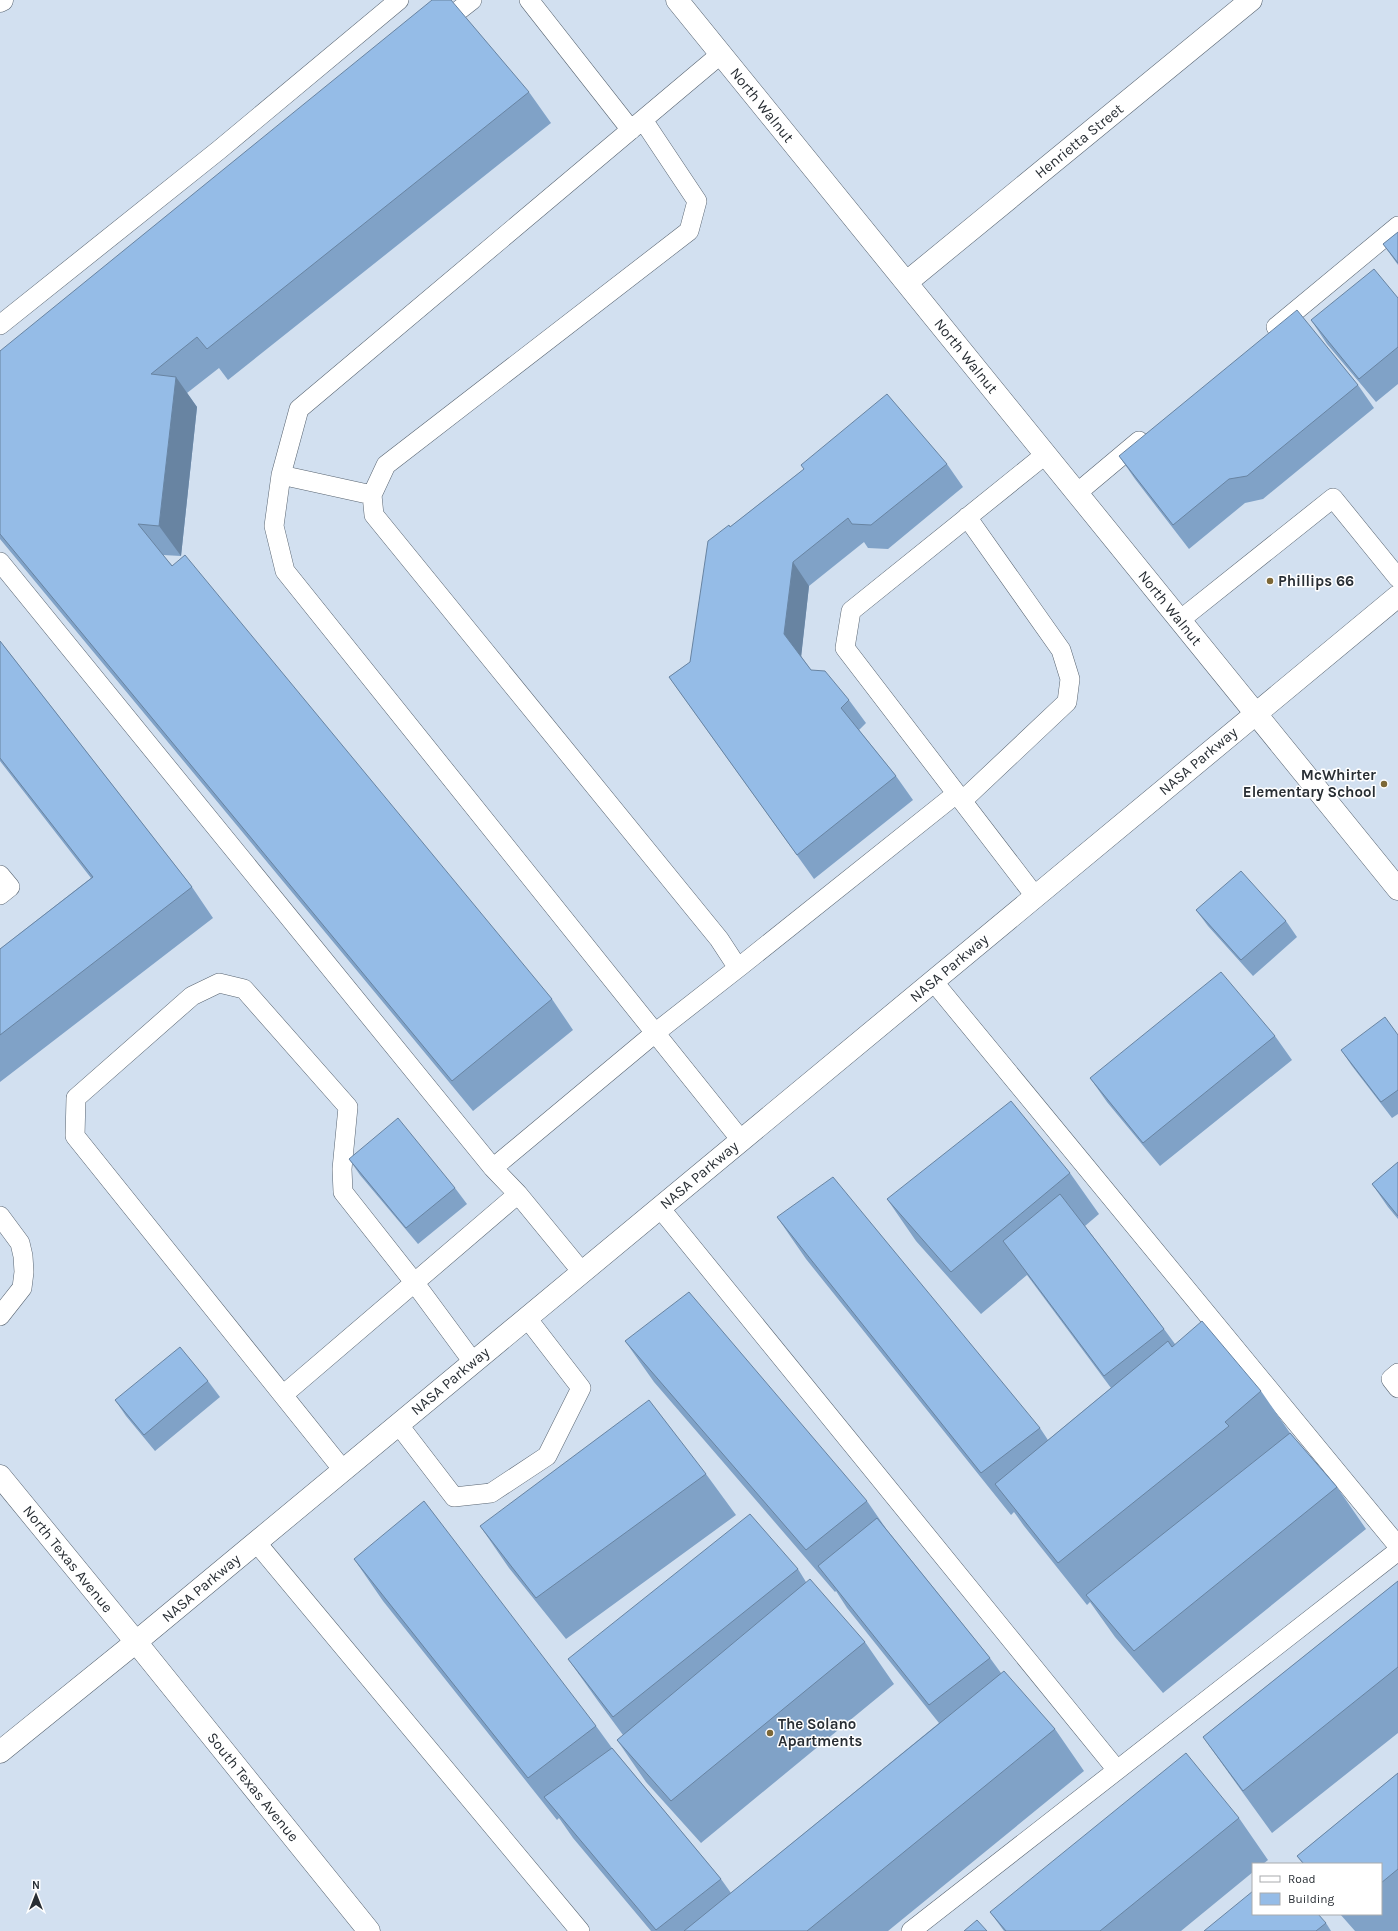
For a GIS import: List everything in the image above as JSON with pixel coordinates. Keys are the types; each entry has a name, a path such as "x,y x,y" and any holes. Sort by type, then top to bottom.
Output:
{"street":[{"name":"North Walnut","path":"677,0 1398,888"},
{"name":"Henrietta Street","path":"906,282 1251,0"},
{"name":"NASA Parkway","path":"0,1752 136,1642 1398,596"},
{"name":"North Texas Avenue","path":"0,1476 136,1642"},
{"name":"South Texas Avenue","path":"136,1642 369,1931"}],"lane":[{"path":"0,325 219,150 399,0"},
{"path":"429,35 472,0"},
{"path":"529,0 637,125 696,201 689,231 386,465 372,495 374,515 719,939 738,968"},
{"path":"721,54 299,409 281,475 274,526 285,571 741,1140"},
{"path":"1265,337 1398,226"},
{"path":"1077,493 1150,432"},
{"path":"1035,896 845,648 851,611 1046,454"},
{"path":"281,475 372,495"},
{"path":"1180,620 1333,498 1398,578"},
{"path":"493,1168 655,1033 959,798 1067,702 1070,679 1061,650 968,517"},
{"path":"0,562 493,1168 518,1194 582,1272"},
{"path":"0,875 10,887 0,896"},
{"path":"933,981 1398,1546"},
{"path":"343,1470 75,1136 76,1098 192,996 219,983 244,989 348,1107 342,1169 343,1192 414,1282 474,1362"},
{"path":"283,1395 518,1194"},
{"path":"660,1208 1117,1770"},
{"path":"0,1216 20,1243 24,1272 22,1288 0,1316"},
{"path":"398,1424 454,1497 491,1493 547,1456 581,1388 527,1318"},
{"path":"1398,1373 1391,1379 1398,1388"},
{"path":"256,1542 580,1931"},
{"path":"911,1931 1398,1551"}],"building":[{"path":"432,0 451,0 529,92 207,349 197,337 151,374 176,377 159,526 138,524 172,566 185,555 552,999 452,1081 0,534 0,351"},
{"path":"1398,232 1398,263 1383,244"},
{"path":"1374,269 1398,298 1398,347 1359,379 1311,320"},
{"path":"1297,310 1358,385 1247,476 1229,479 1173,525 1119,456"},
{"path":"887,394 947,464 871,525 852,524 848,518 793,562 784,634 811,670 825,671 849,700 841,708 896,776 797,855 669,677 690,662 708,541 729,525 730,527 804,469 801,465"},
{"path":"0,641 192,887 0,1035 0,949 93,877 0,758"},
{"path":"1241,871 1286,921 1241,960 1196,910"},
{"path":"1221,972 1275,1036 1143,1143 1090,1078"},
{"path":"1385,1017 1398,1035 1398,1090 1381,1102 1341,1050"},
{"path":"1011,1101 1070,1173 951,1272 887,1199"},
{"path":"398,1118 455,1188 406,1228 349,1159"},
{"path":"1398,1162 1398,1216 1372,1184"},
{"path":"833,1177 1040,1428 981,1473 777,1217"},
{"path":"1060,1194 1164,1329 1104,1376 1003,1241"},
{"path":"689,1292 867,1501 806,1550 625,1341"},
{"path":"1202,1321 1261,1391 1225,1422 1229,1426 1058,1563 995,1484 1168,1341 1172,1347"},
{"path":"180,1347 208,1381 144,1435 115,1400"},
{"path":"649,1400 706,1474 536,1598 480,1526"},
{"path":"1290,1433 1337,1487 1134,1651 1086,1595"},
{"path":"424,1501 596,1726 528,1778 354,1559"},
{"path":"750,1514 798,1569 613,1717 568,1659"},
{"path":"877,1518 990,1658 929,1705 818,1566"},
{"path":"810,1579 865,1642 671,1801 617,1740"},
{"path":"1398,1581 1398,1667 1243,1791 1203,1737"},
{"path":"1004,1671 1055,1729 807,1931 684,1931"},
{"path":"612,1748 721,1879 656,1930 544,1797"},
{"path":"1186,1753 1239,1818 1100,1931 1006,1931 990,1912"},
{"path":"1398,1773 1398,1869 1382,1882 1382,1863 1303,1863 1297,1856"},
{"path":"1252,1892 1252,1915 1319,1915 1326,1923 1316,1931 1204,1931"},
{"path":"977,1920 987,1931 964,1931"}],"place":[{"name":"Phillips 66","path":"1270,581"},
{"name":"McWhirter Elementary School","path":"1384,784"},
{"name":"The Solano Apartments","path":"770,1733"}]}
